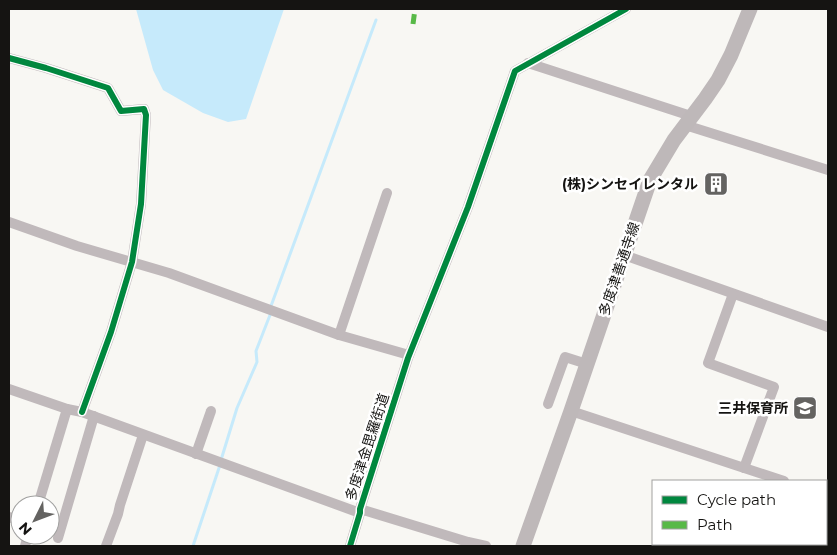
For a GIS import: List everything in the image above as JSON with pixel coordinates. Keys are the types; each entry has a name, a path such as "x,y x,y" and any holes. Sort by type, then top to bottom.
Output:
{"main road":[{"name":"多度津善通寺線","path":"523,546 650,180 674,140 718,80 731,55 750,9"}],"street":[{"name":"多度津金毘羅街道","path":"350,546 409,355 468,207 515,70 626,9"},
{"path":"9,58 108,88 120,111 144,109 146,115 141,204 132,262 111,332 82,412"},
{"path":"528,63 828,170"},
{"path":"339,335 387,193"},
{"path":"9,222 77,246 169,273 339,335 409,355"},
{"path":"624,255 828,327"},
{"path":"733,294 708,363 774,387 744,468"},
{"path":"548,404 565,357 587,364"},
{"path":"9,389 67,409 94,416 360,511 486,546"},
{"path":"41,495 67,409"},
{"path":"571,411 781,480"},
{"path":"196,454 211,412"},
{"path":"60,534 68,518 84,467 94,416"},
{"path":"106,546 143,434"}],"water":[{"path":"136,9 284,9 246,119 228,122 203,113 163,90 153,70"}],"waterway":[{"path":"221,460 237,408 257,362 256,351 270,315 271,306 376,20"},
{"path":"193,546 220,465"}],"marked path":[{"path":"413,24 415,9"}],"cycle path":[{"path":"350,546 408,358 468,207 515,71 626,9"},
{"path":"9,58 108,88 121,111 144,109 146,115 141,204 132,262 111,332 82,412"}],"place":[{"name":"(株)シンセイレンタル","path":"716,184"},
{"name":"三井保育所","path":"805,408"}]}
